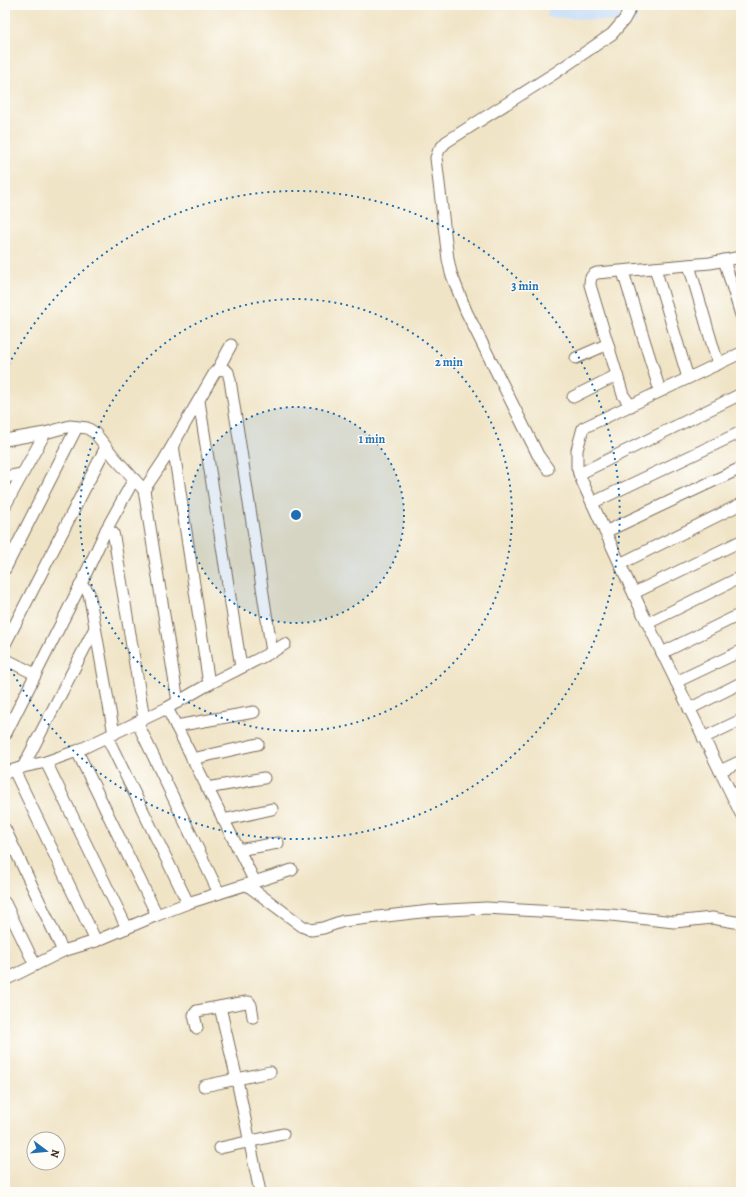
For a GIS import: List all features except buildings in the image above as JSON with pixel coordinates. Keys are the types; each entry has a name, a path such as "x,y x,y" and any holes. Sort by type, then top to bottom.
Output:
{"street":[{"path":"548,469 538,455 473,324 451,273 436,158 439,150 446,142 555,73 612,34 624,20 632,5"},
{"path":"631,406 623,395 590,285 590,278 597,273 623,272 689,265 741,257"},
{"path":"724,260 741,315"},
{"path":"689,265 718,364"},
{"path":"655,268 688,378"},
{"path":"623,272 660,391"},
{"path":"576,358 608,344"},
{"path":"144,490 173,445 231,345"},
{"path":"741,353 583,428 577,450 577,467 579,474 605,532 720,771 737,795 741,814"},
{"path":"218,369 228,372 230,380 272,652"},
{"path":"574,397 617,375"},
{"path":"579,474 741,394"},
{"path":"199,401 241,668"},
{"path":"5,440 45,433 70,426 87,428 95,433 144,490 178,702"},
{"path":"5,569 77,427"},
{"path":"592,503 741,432"},
{"path":"5,506 45,433"},
{"path":"173,445 209,684"},
{"path":"5,644 106,447"},
{"path":"605,532 741,468"},
{"path":"5,477 22,474"},
{"path":"5,735 80,586 106,530 134,479"},
{"path":"620,564 741,504"},
{"path":"106,530 113,533 114,537 140,721 219,893"},
{"path":"634,593 741,541"},
{"path":"648,623 741,577"},
{"path":"80,586 84,587 89,593 110,735 188,903"},
{"path":"662,653 741,614"},
{"path":"14,770 95,628"},
{"path":"14,770 46,762 77,751 167,708 285,644"},
{"path":"676,682 741,651"},
{"path":"5,659 35,674"},
{"path":"689,709 741,683"},
{"path":"167,708 238,850 251,884 302,926 311,930 323,928 344,921 430,911 486,908 611,915 674,922 712,918 741,923"},
{"path":"176,726 254,712"},
{"path":"704,738 741,720"},
{"path":"192,759 258,744"},
{"path":"77,751 157,915"},
{"path":"720,771 741,761"},
{"path":"46,762 127,928"},
{"path":"14,770 96,941"},
{"path":"207,788 264,778"},
{"path":"223,820 272,809"},
{"path":"5,829 63,951"},
{"path":"238,850 278,842"},
{"path":"5,980 63,951 96,941 188,903 292,870"},
{"path":"5,903 35,965"},
{"path":"197,1028 195,1013 197,1011 249,1002 253,1017"},
{"path":"220,1007 260,1192"},
{"path":"204,1086 270,1072"},
{"path":"220,1148 283,1134"}],"shaded area":[{"path":"549,5 637,5 636,23 547,17"}]}
